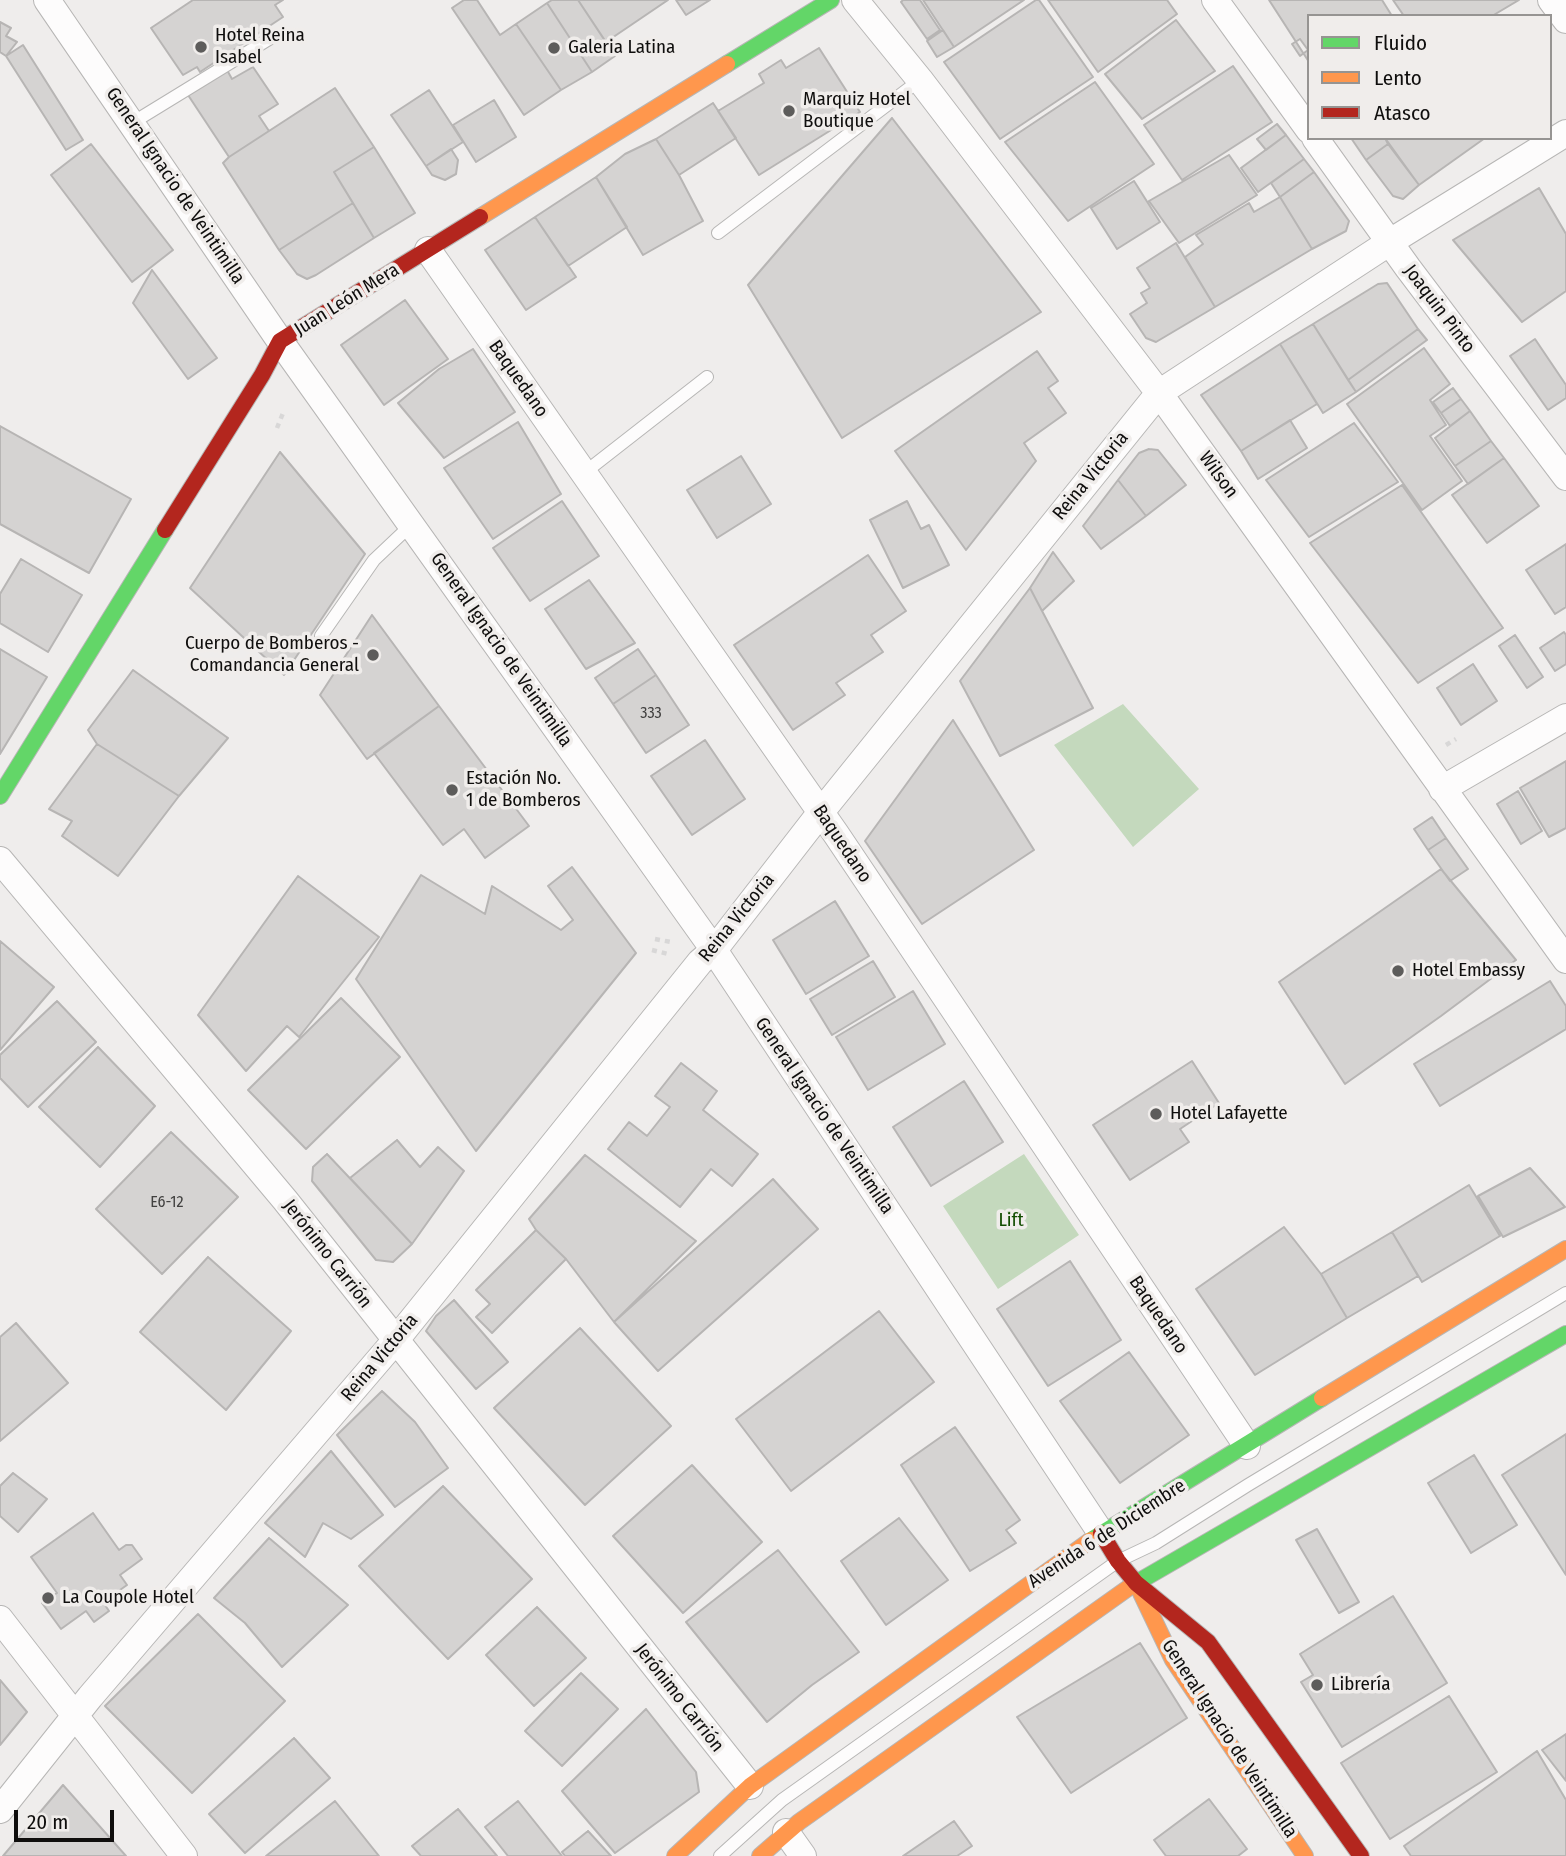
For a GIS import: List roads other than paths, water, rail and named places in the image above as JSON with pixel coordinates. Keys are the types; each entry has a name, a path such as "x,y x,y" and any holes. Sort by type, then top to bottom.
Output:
{"main road":[{"name":"Juan León Mera","path":"0,796 281,341 831,0"},
{"name":"Avenida 6 de Diciembre","path":"675,1856 750,1786 1101,1534 1566,1249"},
{"path":"760,1856 786,1832 1136,1583 1566,1334"},
{"name":"General Ignacio de Veintimilla","path":"1101,1534 1136,1583 1208,1642 1361,1856"},
{"name":"General Ignacio de Veintimilla","path":"1136,1583 1173,1660 1305,1856"}],"street":[{"name":"General Ignacio de Veintimilla","path":"47,0 281,341 714,950 1101,1534"},
{"name":"Wilson","path":"855,0 920,80 1159,393 1566,960"},
{"path":"1215,0 1307,127"},
{"path":"1551,0 1566,20"},
{"name":"Reina Victoria","path":"0,1810 75,1716 395,1341 692,973 714,950 821,812 1159,393 1390,242 1566,133"},
{"name":"Joaquin Pinto","path":"1316,140 1566,477"},
{"name":"Baquedano","path":"428,250 821,812 1247,1446"},
{"path":"1442,789 1566,716"},
{"name":"Jerónimo Carrión","path":"0,860 285,1200 750,1786"},
{"path":"0,1619 184,1856"},
{"path":"786,1832 803,1856"}],"lane":[{"path":"132,123 269,39"},
{"path":"718,233 920,80"},
{"path":"583,473 706,377"},
{"path":"321,636 374,560 411,525"},
{"path":"720,1856 782,1800 1118,1561 1156,1543 1566,1293"}],"place":[{"name":"Hotel Reina Isabel","path":"201,47"},
{"name":"Galeria Latina","path":"554,48"},
{"name":"Marquiz Hotel Boutique","path":"789,111"},
{"name":"Cuerpo de Bomberos - Comandancia General","path":"373,655"},
{"name":"Estación No. 1 de Bomberos","path":"452,790"},
{"name":"Hotel Embassy","path":"1398,971"},
{"name":"Hotel Lafayette","path":"1156,1114"},
{"name":"La Coupole Hotel","path":"48,1598"},
{"name":"Librería","path":"1317,1685"}],"park label":[{"name":"Lift","path":"1011,1221"}]}
